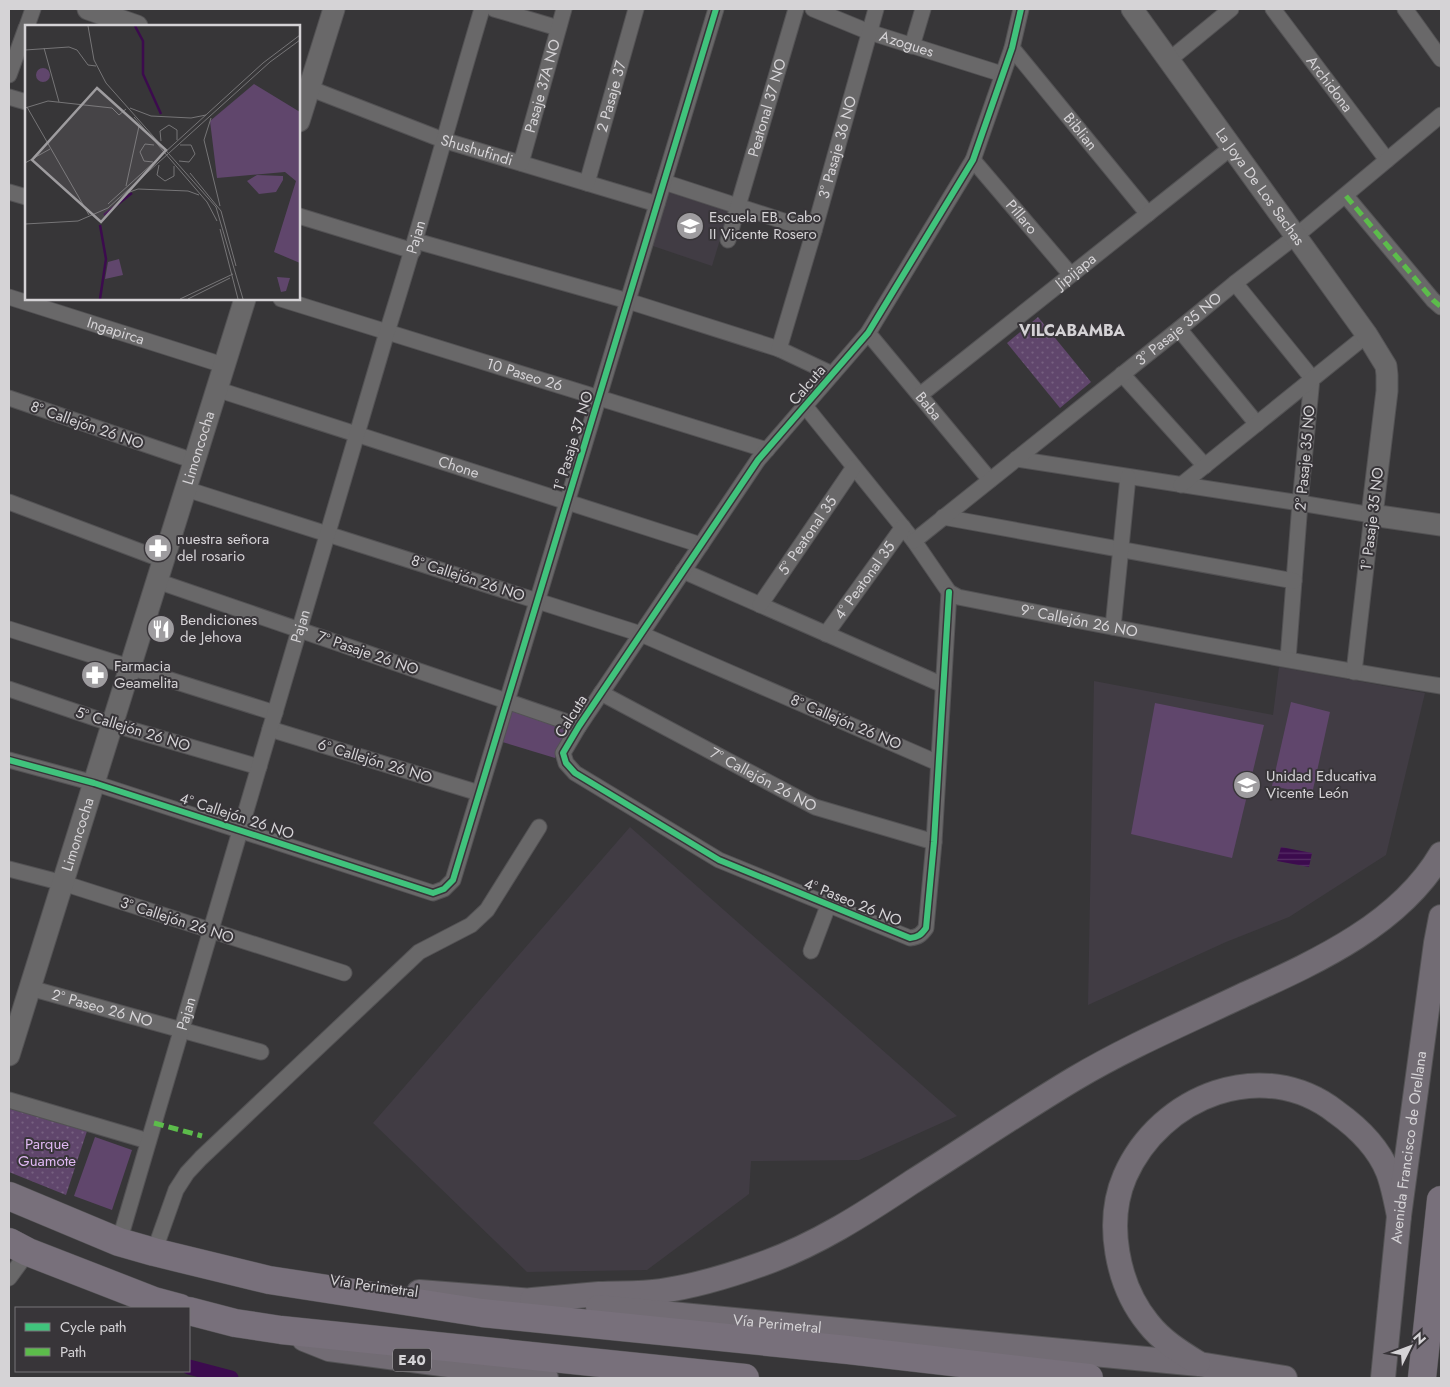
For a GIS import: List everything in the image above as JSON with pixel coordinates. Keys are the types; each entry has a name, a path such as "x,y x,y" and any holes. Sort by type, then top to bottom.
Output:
{"highway":[{"name":"Vía Perimetral","path":"9,1196 119,1242 269,1280 482,1313 848,1350 1089,1378"},
{"path":"1422,1378 1441,1200"},
{"path":"19,1247 154,1301 176,1307"},
{"name":"E40","path":"190,1310 235,1323 281,1330"},
{"path":"281,1330 745,1378"}],"main road":[{"path":"532,1300 660,1291 693,1285 764,1264 818,1240 853,1220 1076,1078 1142,1042 1315,962 1342,946 1392,911 1408,897 1441,854"},
{"name":"Avenida Francisco de Orellana","path":"1383,1378 1399,1216 1441,917"},
{"path":"1199,1364 1175,1348 1148,1323 1129,1292 1122,1274 1117,1252 1116,1212 1119,1192 1125,1176 1142,1147 1170,1117 1185,1106 1202,1098 1220,1091 1239,1087 1258,1085 1280,1087 1313,1098 1330,1107 1349,1121 1377,1152 1388,1172 1399,1216"},
{"name":"Vía Perimetral","path":"269,1280 302,1276 409,1291 532,1300 1199,1364 1285,1378"},
{"name":"E40","path":"281,1330 329,1349 546,1378"}],"street":[{"path":"28,25 33,9"},
{"path":"88,9 134,25"},
{"path":"300,114 304,86 334,9"},
{"name":"Pajan","path":"119,1242 327,534 414,246 482,9"},
{"path":"494,9 558,28"},
{"name":"Pasaje 37A NO","path":"521,163 564,9"},
{"name":"2 Pasaje 37","path":"587,183 636,9"},
{"name":"1° Pasaje 37 NO","path":"453,880 716,9"},
{"name":"Peatonal 37 NO","path":"728,240 796,9"},
{"name":"Azogues","path":"813,9 870,32 1002,74"},
{"name":"3° Pasaje 36 NO","path":"779,349 876,9"},
{"path":"912,46 923,9"},
{"name":"Calcuta","path":"563,753 579,726 758,460 868,333 972,160 1012,48 1021,9"},
{"name":"La Joya De Los Sachas","path":"1132,9 1367,335 1386,366"},
{"path":"1169,60 1231,9"},
{"name":"Archidona","path":"1273,9 1387,160"},
{"path":"1405,9 1441,59"},
{"path":"9,75 25,32"},
{"name":"Biblian","path":"1012,48 1148,214"},
{"name":"Shushufindi","path":"304,86 443,140 657,204"},
{"path":"9,97 25,102"},
{"name":"3° Pasaje 35 NO","path":"914,541 1346,196 1441,115"},
{"name":"Jipijapa","path":"920,395 1232,147"},
{"name":"Píllaro","path":"972,160 1071,275"},
{"path":"664,182 814,231"},
{"path":"9,192 25,198"},
{"path":"1346,196 1433,300 1441,307"},
{"path":"300,216 628,302 779,349 832,374"},
{"path":"1235,283 1312,378"},
{"name":"Ingapirca","path":"9,297 224,365"},
{"name":"Limoncocha","path":"9,1055 245,300"},
{"name":"10 Paseo 26","path":"284,300 767,450"},
{"path":"1179,329 1257,424"},
{"name":"Baba","path":"868,333 990,480"},
{"path":"1181,485 1367,335"},
{"name":"1° Pasaje 35 NO","path":"1354,672 1387,391 1386,366"},
{"path":"1122,374 1205,466"},
{"name":"2° Pasaje 35 NO","path":"1288,659 1312,378"},
{"name":"Chone","path":"216,389 701,545"},
{"name":"8º Callejón 26 NO","path":"9,398 194,461"},
{"path":"805,406 914,541 949,592"},
{"path":"1016,459 1441,526"},
{"name":"5° Peatonal 35","path":"760,605 854,467"},
{"path":"1113,627 1128,476"},
{"name":"8º Callejón 26 NO","path":"186,489 641,634 938,763"},
{"path":"9,502 164,560"},
{"path":"943,517 1294,581"},
{"name":"4° Peatonal 35","path":"826,634 903,527"},
{"path":"683,571 943,685"},
{"name":"7º Pasaje 26 NO","path":"157,580 579,726"},
{"name":"9° Callejón 26 NO","path":"949,592 958,597 1113,627 1354,672 1441,686"},
{"name":"4° Paseo 26 NO","path":"563,753 566,763 575,773 718,860 910,938 916,937 922,934 926,928 934,842 949,592"},
{"path":"9,629 274,713"},
{"name":"5º Callejón 26 NO","path":"9,689 112,724 259,767"},
{"name":"7° Callejón 26 NO","path":"601,693 815,808 934,842"},
{"name":"6º Callejón 26 NO","path":"270,729 479,793"},
{"name":"4º Callejón 26 NO","path":"9,760 94,783 433,893 444,889 453,880"},
{"path":"154,1252 176,1190 201,1158 419,952 471,925 487,910 539,826"},
{"name":"3º Callejón 26 NO","path":"9,869 63,883 344,973"},
{"path":"810,952 828,906"},
{"name":"2° Paseo 26 NO","path":"30,988 262,1052"},
{"path":"9,1100 148,1140"},
{"path":"9,1278 19,1247"}],"shaded area":[{"name":"Escuela EB. Cabo II Vicente Rosero","path":"667,187 730,207 712,266 650,245"},
{"name":"Unidad Educativa Vicente León","path":"1279,667 1425,693 1386,855 1289,917 1226,942 1088,1005 1094,681 1273,715"},
{"path":"630,827 957,1116 859,1160 751,1161 749,1194 647,1270 527,1272 373,1123"},
{"path":"1281,847 1312,853 1309,867 1277,861"}],"green space":[{"path":"1038,317 1091,382 1060,408 1007,343"},
{"path":"1291,702 1330,712 1312,794 1272,786"},
{"path":"1155,703 1264,725 1232,858 1131,834"},
{"path":"510,709 566,728 555,758 499,741"},
{"name":"Parque Guamote","path":"9,1107 87,1131 66,1195 9,1172"},
{"path":"95,1137 132,1150 112,1210 74,1196"}],"waterway":[{"path":"190,1367 231,1378"}],"marked path":[{"path":"1346,196 1433,300 1441,307"},
{"path":"154,1123 202,1136"}],"cycle path":[{"path":"9,760 94,783 433,893 444,889 453,880 716,9"},
{"path":"949,592 934,842 926,928 917,936 910,938 719,860 575,773 566,763 563,753 579,726 758,460 868,333 973,160 1012,48 1021,9"}],"place":[{"name":"Escuela EB. Cabo II Vicente Rosero","path":"690,226"},
{"name":"nuestra señora del rosario","path":"158,548"},
{"name":"Bendiciones de Jehova","path":"161,629"},
{"name":"Farmacia Geamelita","path":"95,675"},
{"name":"Unidad Educativa Vicente León","path":"1247,785"}],"district":[{"name":"VILCABAMBA","path":"1072,330"}]}
